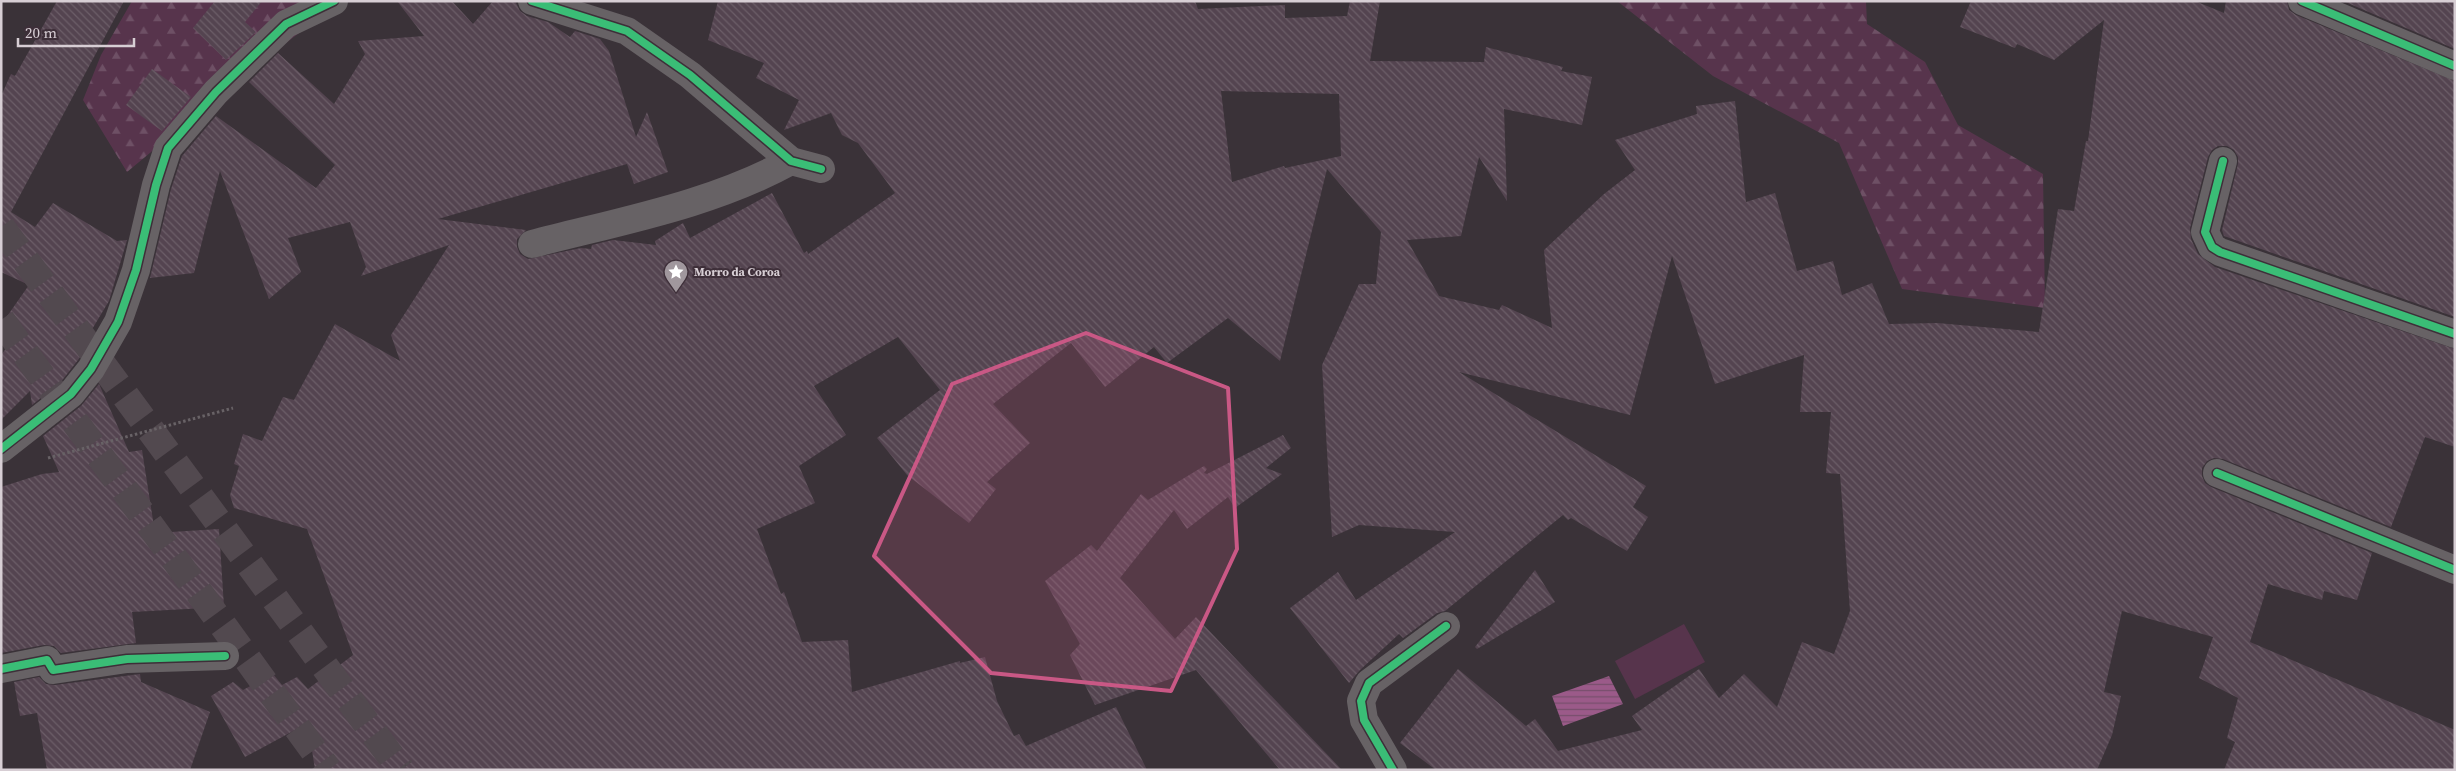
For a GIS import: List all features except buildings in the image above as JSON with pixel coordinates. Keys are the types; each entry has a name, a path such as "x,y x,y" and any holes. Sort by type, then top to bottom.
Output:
{"street":[{"path":"1,449 71,394 91,369 118,322 136,270 154,194 168,148 216,92 286,24 334,1"},
{"path":"532,1 627,31 690,75 791,161 821,169"},
{"path":"2302,1 2455,66"},
{"path":"532,244 676,208 765,175 791,161"},
{"path":"2223,161 2205,232 2212,247 2220,252 2455,334"},
{"path":"2216,473 2455,570"},
{"path":"1392,770 1364,720 1361,700 1369,683 1446,626"},
{"path":"1,669 47,660 54,670 128,659 225,656"}],"path":[{"path":"40,460 233,408"}],"highlighted area":[{"path":"1086,333 1228,388 1237,549 1171,691 991,673 874,556 952,384"}],"green space":[{"path":"132,1 342,1 251,69 127,172 83,100 101,55"},
{"path":"1617,1 1866,1 1867,24 1925,62 1958,125 2043,174 2045,308 1902,289 1839,143 1713,76"},
{"path":"1684,624 1705,662 1635,699 1615,661"}],"shaded area":[{"path":"1609,676 1623,704 1563,726 1552,696"}],"tunnel":[{"path":"1,227 401,770"},
{"path":"1,320 328,770"}],"cycle path":[{"path":"1,449 71,394 91,369 118,322 136,270 156,185 168,148 216,92 286,24 334,1"},
{"path":"532,1 627,31 690,75 791,161 821,169"},
{"path":"2302,1 2455,66"},
{"path":"2223,161 2205,232 2212,247 2220,252 2455,334"},
{"path":"2217,473 2455,570"},
{"path":"1393,770 1364,720 1361,701 1369,683 1446,626"},
{"path":"1,669 47,660 53,670 127,659 225,656"}],"place":[{"name":"Morro da Coroa","path":"676,293"}]}
